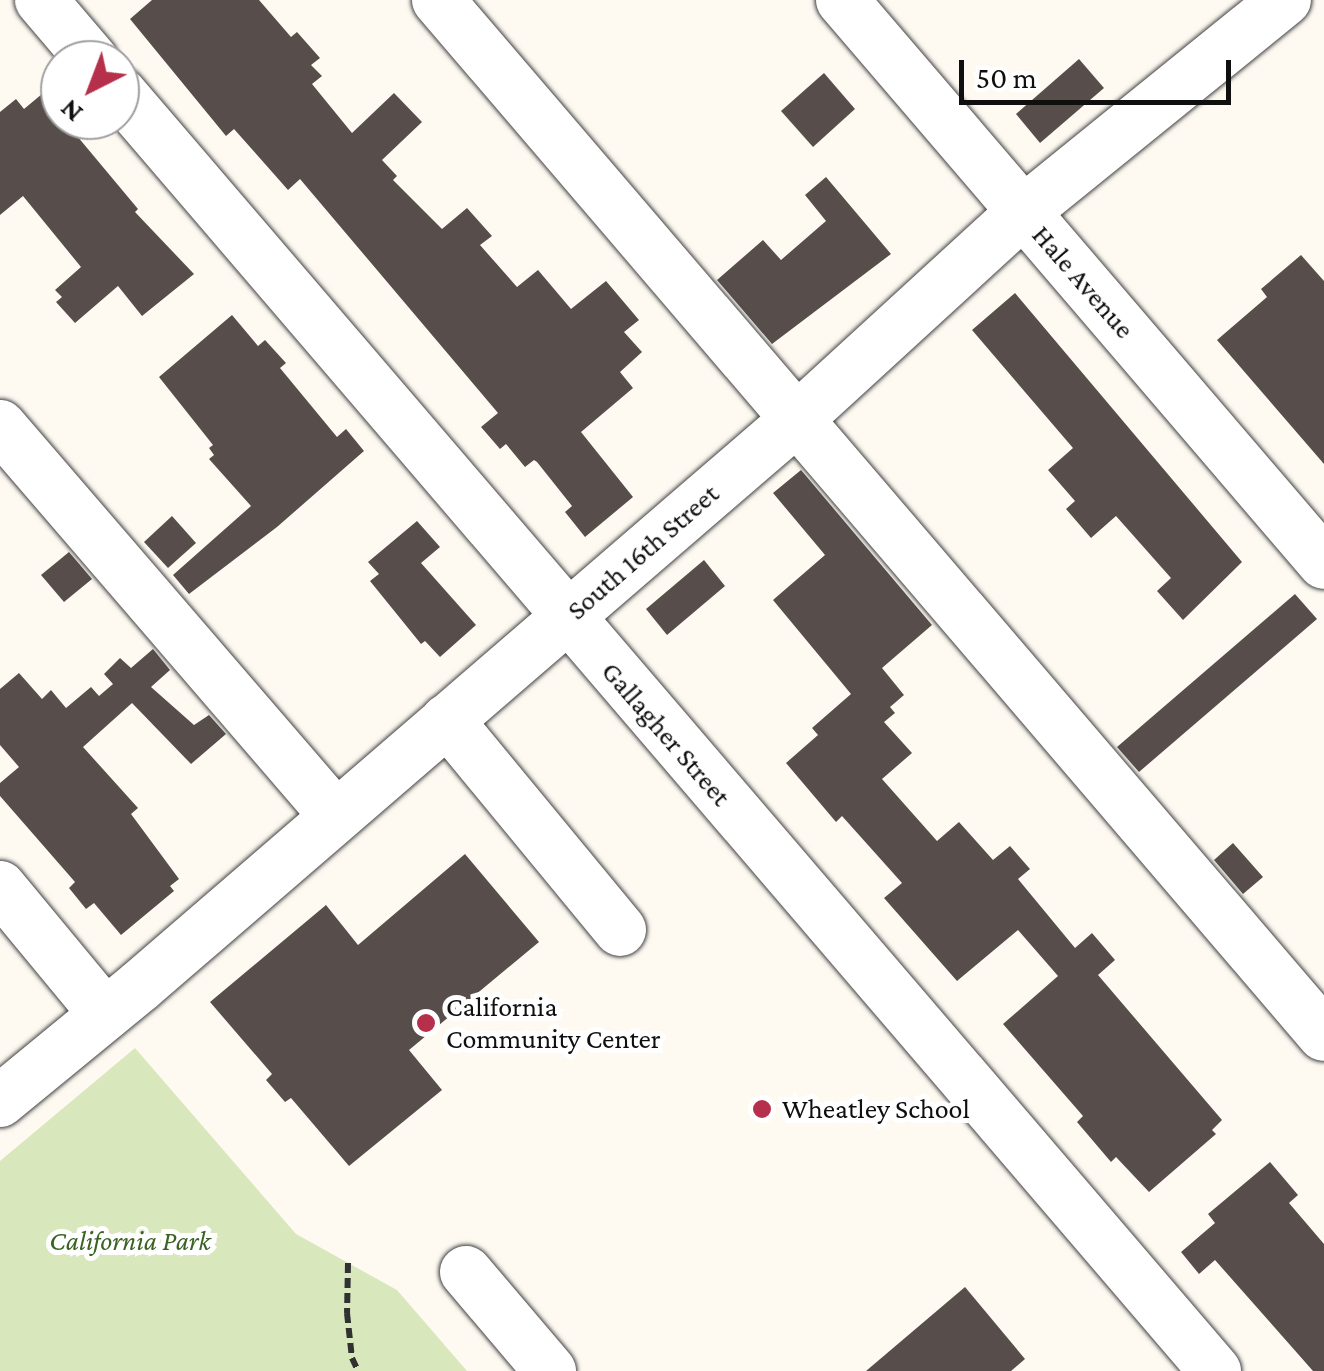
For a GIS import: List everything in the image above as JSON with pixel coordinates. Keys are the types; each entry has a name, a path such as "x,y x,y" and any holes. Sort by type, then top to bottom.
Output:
{"street":[{"path":"41,0 75,40"},
{"path":"438,0 1324,1034"},
{"name":"Hale Avenue","path":"842,0 1324,563"},
{"name":"South 16th Street","path":"0,1101 797,419 1023,212 1284,0"},
{"name":"Gallagher Street","path":"140,117 1215,1371"},
{"path":"0,426 335,815"},
{"path":"447,720 620,930"},
{"path":"0,887 105,1014"},
{"path":"466,1272 550,1371"}],"path":[{"path":"348,1263 347,1313 358,1371"}],"green space":[{"name":"California Park","path":"135,1048 296,1234 397,1290 467,1371 0,1371 0,1161"}],"building":[{"path":"152,0 259,0 291,37 297,32 320,58 311,65 322,76 312,84 352,133 394,93 422,122 382,160 397,176 393,180 442,229 467,208 492,236 480,245 517,287 538,270 571,309 606,281 639,320 624,332 642,352 620,372 633,388 581,432 633,497 585,537 565,512 572,506 537,462 525,467 506,444 500,449 481,427 498,413 300,179 288,190 234,129 226,136 130,19"},
{"path":"1079,59 1104,88 1040,143 1016,114"},
{"path":"824,73 855,109 813,147 781,111"},
{"path":"40,96 40,140 80,140 138,209 135,212 194,274 142,316 118,286 75,323 56,302 62,297 55,290 81,267 23,196 0,215 0,112 16,99 24,109"},
{"path":"826,177 891,254 772,344 717,280 763,240 781,260 826,221 805,195"},
{"path":"1301,255 1324,281 1324,464 1217,340 1267,297 1261,289"},
{"path":"1015,293 1242,562 1183,620 1157,591 1171,578 1116,516 1091,538 1066,509 1075,501 1048,470 1073,448 972,330"},
{"path":"232,315 258,346 265,340 286,363 280,368 337,437 346,429 364,451 277,527 189,594 173,575 251,506 209,459 214,455 209,448 213,445 159,377"},
{"path":"801,470 932,625 882,668 904,695 890,707 895,713 884,722 912,753 882,779 937,841 959,822 993,860 1010,846 1030,869 1018,879 1075,948 1092,933 1115,960 1098,975 1222,1120 1212,1130 1216,1134 1149,1192 1116,1157 1111,1162 1077,1122 1083,1116 1003,1024 1058,976 1018,930 957,981 884,898 902,883 842,816 836,822 786,763 818,735 812,728 851,694 773,600 825,555 773,493"},
{"path":"172,516 196,543 168,568 144,542"},
{"path":"417,521 440,547 421,563 476,625 440,657 425,641 421,644 370,581 379,574 368,562"},
{"path":"69,552 92,579 64,602 41,575"},
{"path":"704,560 725,586 667,635 646,609"},
{"path":"1295,594 1317,619 1139,772 1117,747"},
{"path":"153,649 170,670 151,687 194,725 209,715 226,734 191,764 132,703 83,747 138,808 131,814 179,879 170,886 174,891 121,935 94,903 86,909 69,888 75,882 0,796 0,783 19,767 0,745 0,689 19,673 42,699 51,690 66,708 91,687 99,696 113,684 104,674 120,658 131,668"},
{"path":"1233,843 1263,877 1243,894 1214,860"},
{"path":"465,854 539,942 409,1050 442,1090 349,1166 291,1098 285,1102 266,1080 272,1074 210,1002 326,905 358,945"},
{"path":"1270,1162 1298,1195 1289,1203 1324,1244 1324,1371 1313,1371 1215,1260 1199,1274 1181,1252 1215,1223 1208,1214"},
{"path":"965,1287 1025,1359 1011,1371 866,1371"}],"place":[{"name":"California Community Center","path":"426,1023"},
{"name":"Wheatley School","path":"762,1109"}]}
